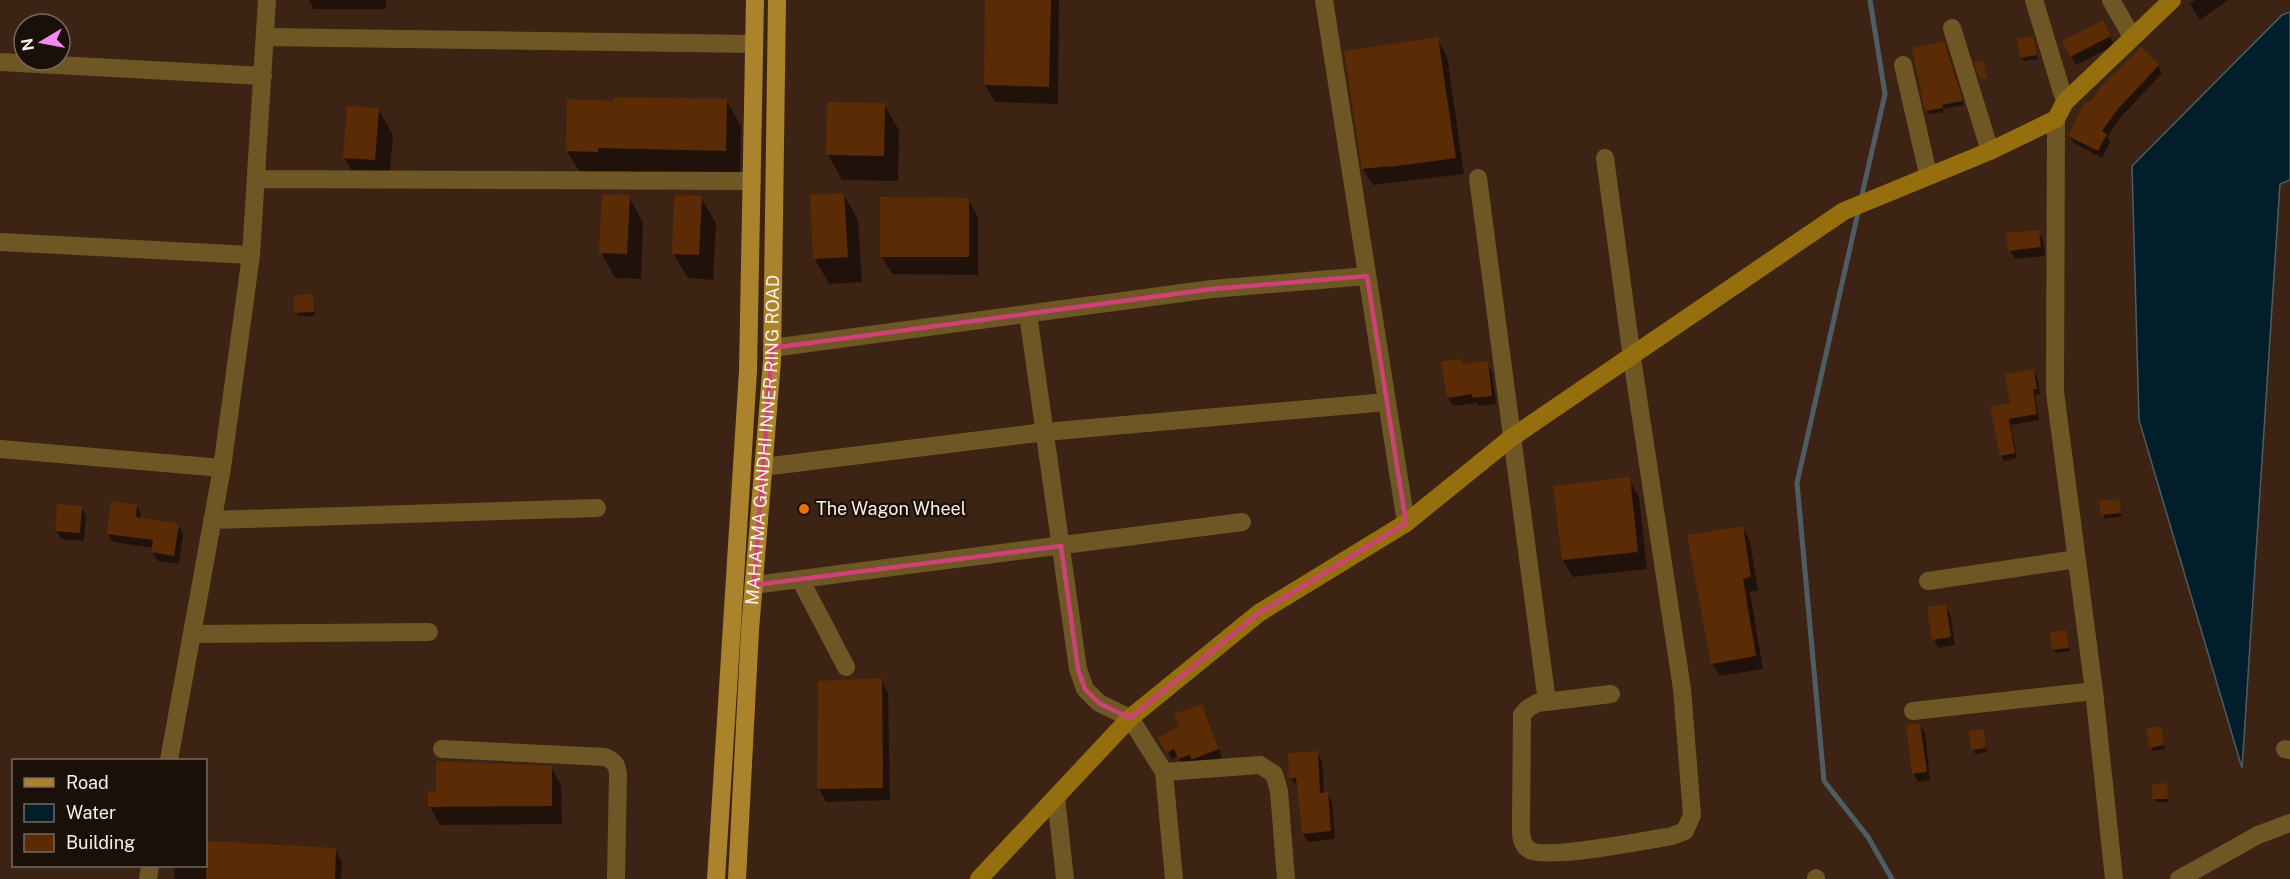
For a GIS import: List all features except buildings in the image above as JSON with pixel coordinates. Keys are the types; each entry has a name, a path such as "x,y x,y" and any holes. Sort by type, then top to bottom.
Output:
{"main road":[{"name":"MAHATMA GANDHI INNER RING ROAD","path":"717,879 748,371 755,0"},
{"name":"MAHATMA GANDHI INNER RING ROAD","path":"737,879 754,585 772,348 777,0"}],"street":[{"path":"169,759 222,468 251,255 267,0"},
{"path":"1324,0 1406,523"},
{"path":"2034,0 2065,102"},
{"path":"2111,0 2132,37"},
{"path":"2114,879 2094,691 2055,392 2056,119 2065,102 2172,0"},
{"path":"1952,28 1990,151"},
{"path":"265,37 754,44"},
{"path":"0,62 263,76"},
{"path":"1903,65 1928,174"},
{"path":"980,879 1130,718 1259,613 1406,523 1511,438 1632,358 1844,211 1928,174 1990,151 2056,119"},
{"path":"1605,158 1632,358 1682,689 1692,815 1685,831 1672,837 1562,853 1542,854 1528,850 1522,840 1522,715 1537,703 1611,694"},
{"path":"1478,178 1547,702"},
{"path":"256,179 752,181"},
{"path":"0,242 251,255"},
{"path":"772,348 1212,289 1367,276"},
{"path":"1028,314 1078,669 1085,689 1099,703 1130,718 1164,772 1174,879"},
{"path":"763,467 1045,432 1387,402"},
{"path":"0,449 222,468"},
{"path":"213,520 597,508"},
{"path":"754,585 1242,522"},
{"path":"1928,581 2077,559"},
{"path":"800,579 846,666"},
{"path":"192,634 429,632"},
{"path":"1913,711 2094,691"},
{"path":"442,749 605,757 613,761 617,765 618,774 616,879"},
{"path":"1164,772 1260,765 1274,774 1279,790 1286,879"},
{"path":"1056,797 1065,879"},
{"path":"2179,879 2258,836 2290,823"}],"highlighted area":[{"path":"1367,276 1406,523 1259,613 1130,718 1099,703 1085,689 1078,669 1061,546 754,585 772,348 1212,289"}],"water":[{"path":"2290,12 2290,180 2280,184 2242,768 2139,420 2132,166 2282,15"}],"waterway":[{"path":"1861,199 1885,94 1870,0"},
{"path":"1859,208 1797,483 1824,781 1868,837 1892,879"}],"place":[{"name":"The Wagon Wheel","path":"804,509"}]}
